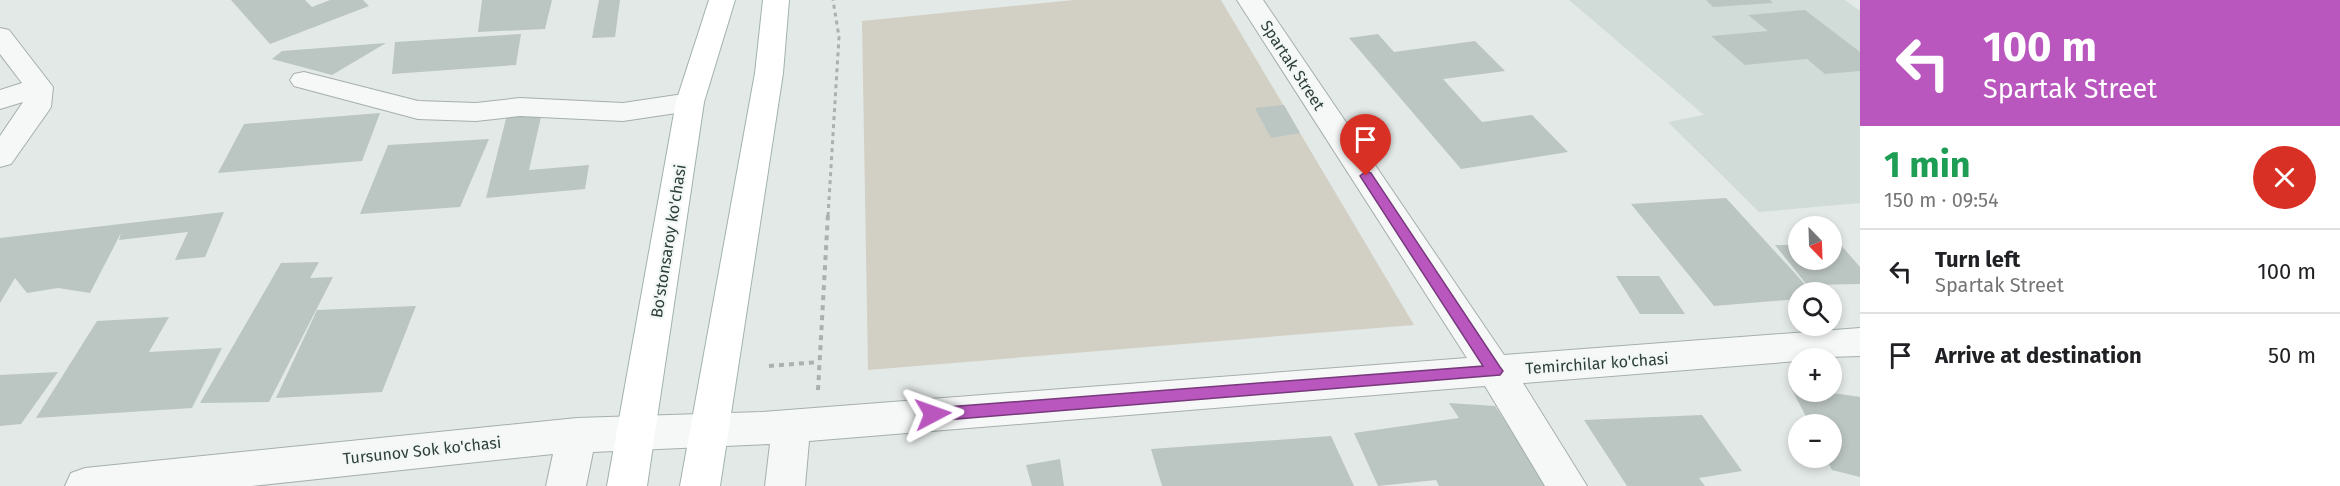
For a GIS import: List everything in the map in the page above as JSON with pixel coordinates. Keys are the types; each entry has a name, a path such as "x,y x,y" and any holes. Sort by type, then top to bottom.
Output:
{"main road":[{"name":"Bo'stonsaroy ko'chasi","path":"627,486 690,102 722,0"},
{"path":"700,486 769,72 776,0"}],"street":[{"name":"Spartak Street","path":"1250,0 1495,371 1567,486"},
{"path":"0,36 39,87 37,107 0,157"},
{"path":"304,80 418,110 476,112 520,107 623,112 690,102"},
{"path":"0,100 39,87"},
{"name":"Temirchilar ko'chasi","path":"789,426 1860,342"},
{"path":"785,486 789,426"},
{"name":"Tursunov Sok ko'chasi","path":"85,486 577,435 789,426"},
{"path":"566,486 577,435"}],"path":[{"path":"789,426 819,362 838,37 834,0"},
{"path":"769,366 819,362"}],"shaded area":[{"path":"1074,0 1221,0 1414,325 868,370 862,21"},
{"path":"1569,0 1845,0 1860,11 1860,203 1759,212 1668,122 1704,115"}],"building":[{"path":"231,0 305,0 312,7 330,0 363,0 369,6 270,44"},
{"path":"482,0 552,0 545,29 478,32"},
{"path":"599,0 620,0 615,37 592,38"},
{"path":"1706,0 1770,0 1773,3 1713,7"},
{"path":"1805,10 1860,52 1860,71 1825,74 1807,59 1745,65 1711,36 1768,31 1748,15"},
{"path":"521,34 516,65 392,74 395,42"},
{"path":"1378,34 1394,52 1475,41 1505,71 1443,79 1482,122 1532,115 1568,152 1461,169 1349,38"},
{"path":"386,43 332,75 272,59 282,51"},
{"path":"1284,105 1300,133 1271,138 1255,108"},
{"path":"543,108 529,170 589,165 585,189 486,198 508,111"},
{"path":"380,113 362,161 218,173 244,124"},
{"path":"489,139 460,207 360,214 388,145"},
{"path":"1726,198 1788,266 1788,270 1792,270 1803,282 1788,282 1788,300 1714,306 1631,204"},
{"path":"224,212 205,257 175,260 188,232 119,240 121,233 90,293 58,288 27,293 15,278 0,303 0,238"},
{"path":"1775,245 1788,245 1788,261"},
{"path":"1842,246 1860,267 1860,284 1805,282 1795,270 1842,270"},
{"path":"319,262 310,278 333,277 269,402 200,403 281,263"},
{"path":"1616,276 1659,276 1685,314 1640,314"},
{"path":"416,306 382,392 276,398 317,310"},
{"path":"169,317 149,352 222,348 192,408 36,418 97,321"},
{"path":"58,372 21,424 0,426 0,375"},
{"path":"1842,394 1860,397 1860,477 1831,468 1842,468 1842,414 1805,414 1798,402 1842,402"},
{"path":"1449,403 1495,406 1548,486 1439,486 1436,480 1378,486 1354,433 1459,418"},
{"path":"1702,415 1742,471 1699,478 1705,486 1627,486 1584,420"},
{"path":"1331,436 1354,486 1162,486 1151,449"},
{"path":"1060,459 1064,486 1032,486 1026,465"}],"route":[{"path":"933,414 1495,371 1366,176"}]}
